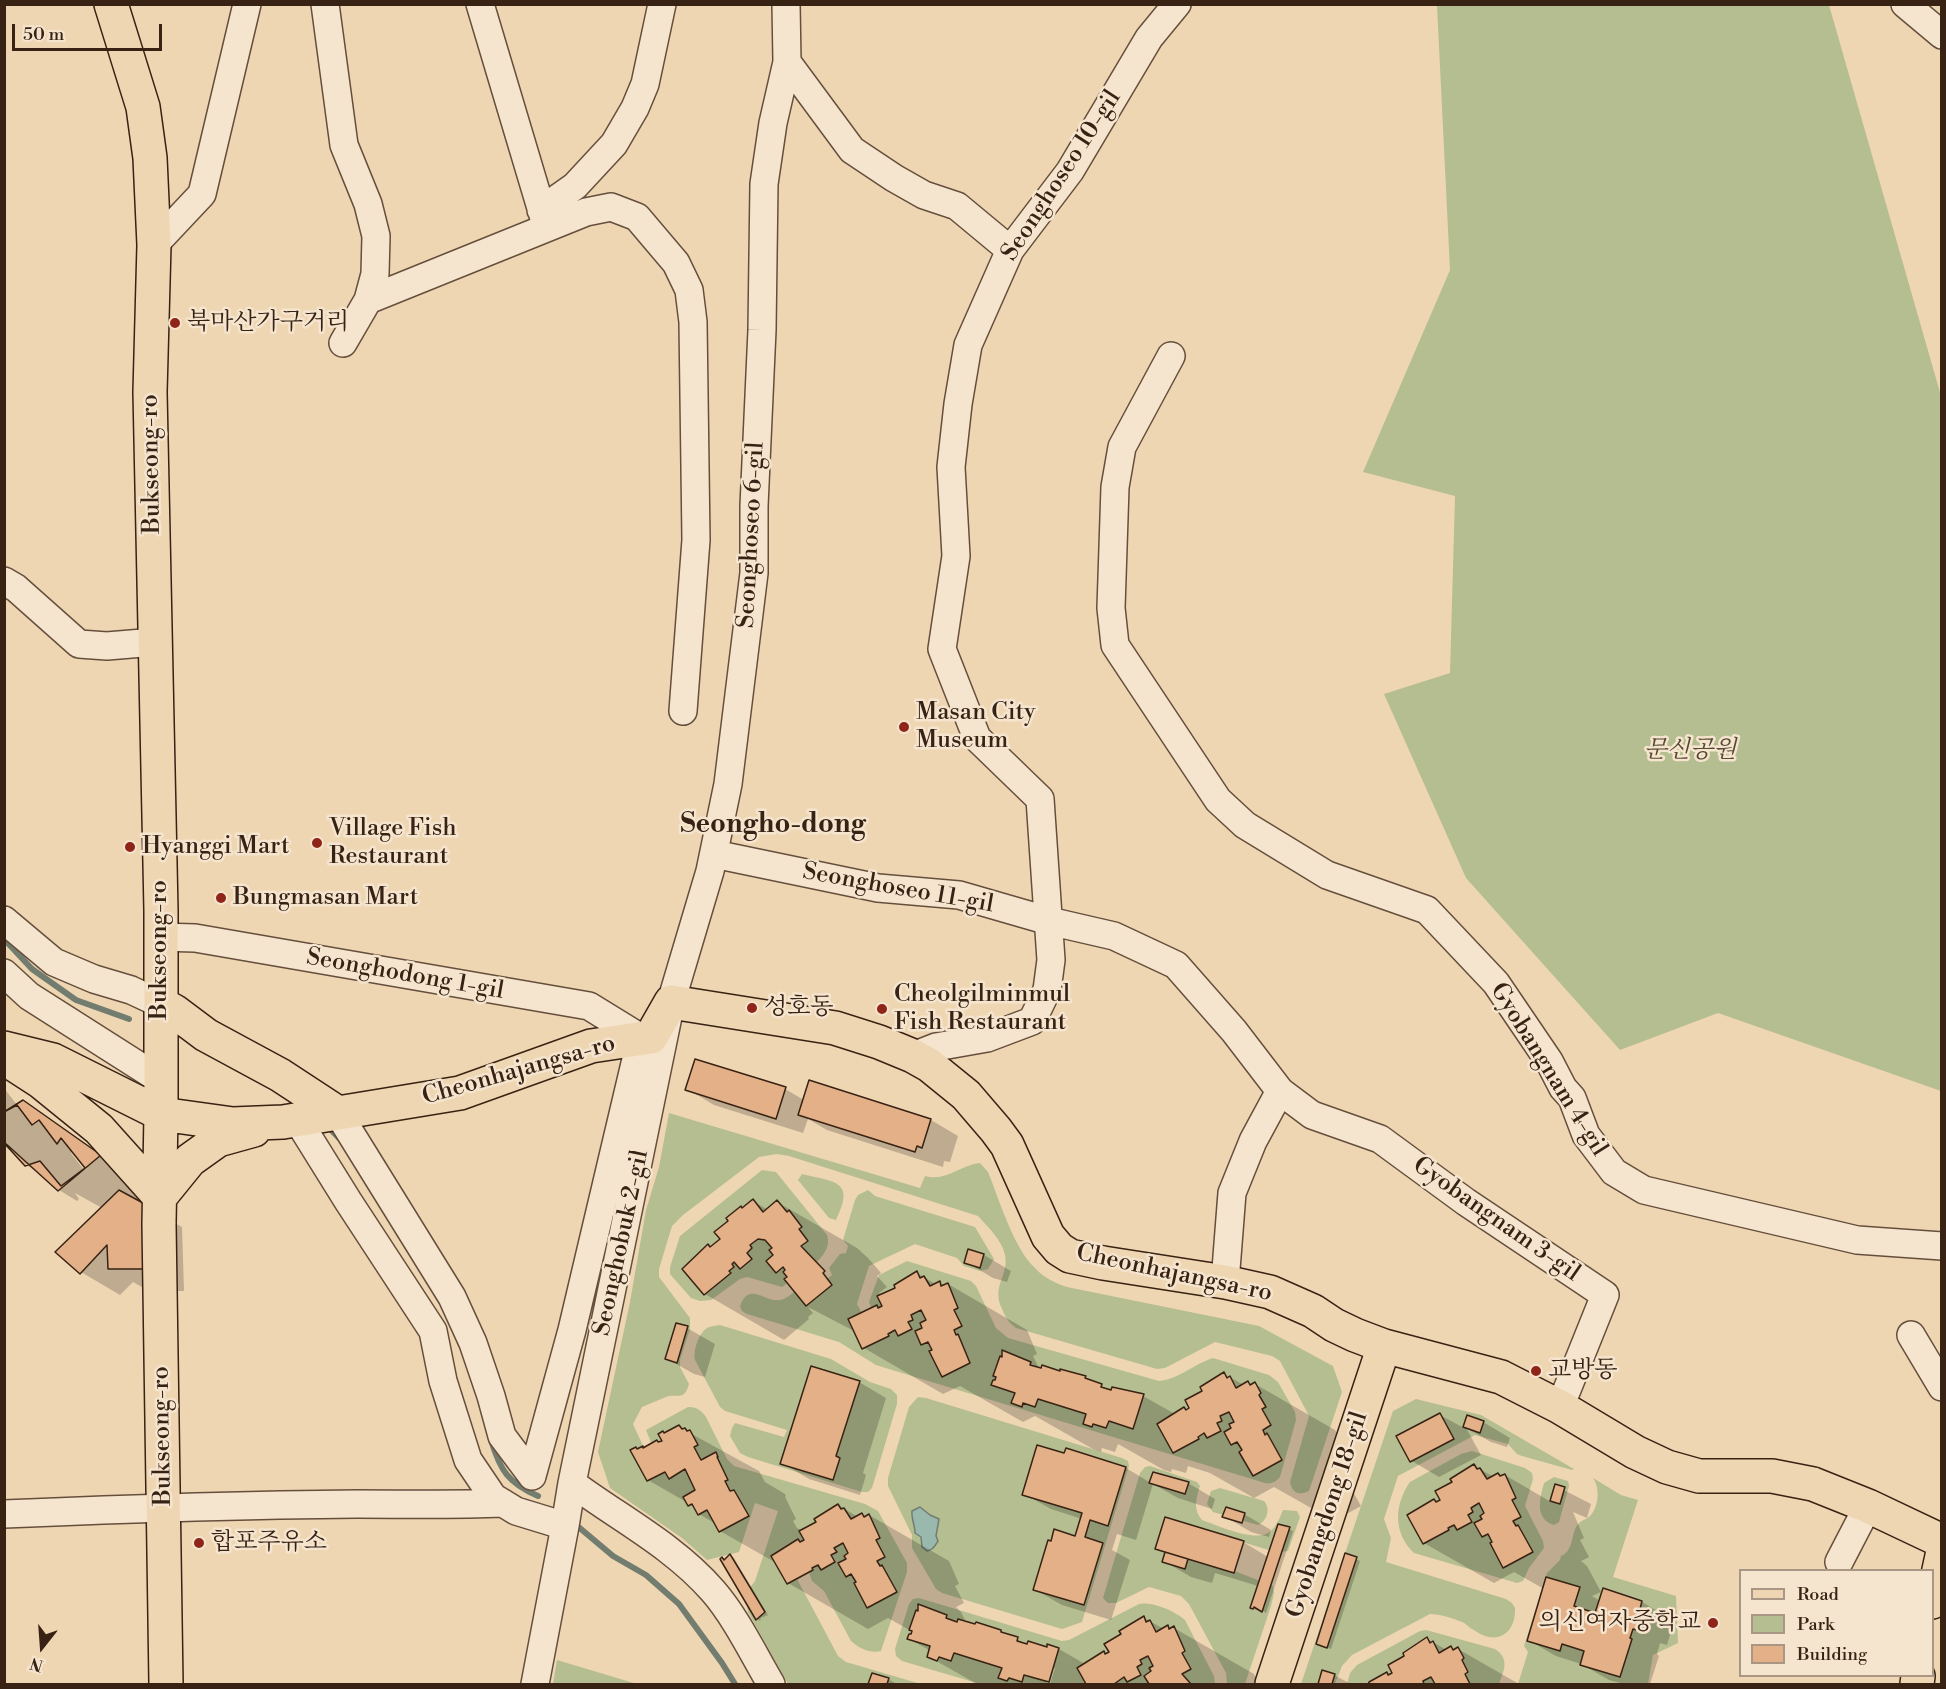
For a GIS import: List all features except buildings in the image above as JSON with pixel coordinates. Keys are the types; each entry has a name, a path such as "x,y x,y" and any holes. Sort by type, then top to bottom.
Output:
{"main road":[{"name":"Bukseong-ro","path":"111,4 143,107 150,158 154,245 150,392 161,1004 160,1197 165,1684"},
{"name":"Cheonhajangsa-ro","path":"4,1048 53,1060 161,1114 233,1124 290,1121 460,1093 591,1046 651,1037 671,1002 835,1028 879,1042 912,1056 929,1065 966,1095 1008,1145 1048,1236 1059,1249 1070,1256 1225,1282 1278,1295 1313,1311 1334,1325 1384,1346 1501,1377 1560,1407 1635,1452 1667,1467 1699,1476 1772,1476 1813,1484 1868,1506 1941,1541"},
{"path":"161,1004 206,1035 280,1075 338,1113"},
{"path":"4,1058 41,1082 99,1129 160,1197 190,1160 218,1140 290,1121"},
{"name":"Gyobangdong 18-gil","path":"1272,1684 1384,1346"},
{"path":"1934,1592 1941,1556"}],"street":[{"path":"154,245 202,194 248,4"},
{"path":"325,4 344,145 368,204 376,236 375,274 368,300 343,343"},
{"path":"480,4 544,220"},
{"path":"544,220 614,144 635,108 645,84 662,4"},
{"name":"Seonghoseo 6-gil","path":"671,1002 714,854 730,773 754,573 764,184 773,123 787,62 786,4"},
{"name":"Seonghoseo 10-gil","path":"912,1056 936,1047 987,1038 1032,1021 1047,990 1051,960 1040,799 977,738 942,649 956,556 951,467 968,345 1010,250 1070,171 1149,38 1177,4"},
{"path":"1905,4 1941,35"},
{"path":"787,62 852,150 924,195 957,206 1010,250"},
{"path":"368,300 544,220 610,207 637,217 676,263 689,290 693,322 696,540 683,711"},
{"name":"Gyobangnam 4-gil","path":"1171,356 1122,447 1115,487 1111,608 1115,645 1218,800 1245,825 1326,875 1427,910 1496,983 1549,1061 1563,1088 1572,1098 1586,1135 1614,1172 1644,1190 1846,1238 1941,1246"},
{"path":"4,581 16,588 79,644 107,646 155,642"},
{"name":"Seonghoseo 11-gil","path":"714,854 878,888 958,895 1048,921 1114,936 1176,965 1234,1031 1280,1091"},
{"path":"4,920 54,963 94,979 131,990 161,1004"},
{"name":"Seonghodong 1-gil","path":"160,937 195,938 589,1006 641,1038"},
{"path":"4,973 29,996 161,1080"},
{"name":"Seonghobuk 2-gil","path":"535,1684 572,1483 671,1002"},
{"path":"338,1113 452,1297 473,1343 502,1436 532,1476 572,1330 641,1038"},
{"path":"1225,1282 1232,1193 1253,1142 1280,1091"},
{"name":"Gyobangnam 3-gil","path":"1280,1091 1312,1115 1380,1139 1466,1202 1605,1295 1560,1407"},
{"path":"290,1121 348,1201 433,1331 443,1381 468,1460 493,1497 516,1511 565,1526"},
{"path":"1911,1335 1941,1387"},
{"path":"572,1483 664,1546 714,1592 771,1684"},
{"path":"4,1514 164,1507 503,1503"},
{"path":"1839,1562 1868,1506"}],"green space":[{"name":"문신공원","path":"1829,5 1941,396 1941,1091 1718,1013 1620,1050 1466,878 1384,694 1450,673 1455,496 1363,472 1450,270 1437,6"},
{"path":"669,1113 920,1188 925,1176 940,1177 980,1163 988,1172 1020,1249 1027,1260 1050,1280 1067,1287 1259,1326 1333,1366 1342,1392 1309,1491 1296,1492 1292,1489 1290,1482 1309,1416 1280,1361 1272,1356 1215,1342 1165,1368 1157,1369 1016,1328 1006,1317 999,1301 999,1287 1006,1262 1003,1249 994,1234 978,1216 789,1156 777,1154 759,1157 672,1226 659,1269 659,1277 690,1318 690,1329 680,1360 680,1367 689,1384 685,1393 680,1396 666,1397 642,1407 633,1424 644,1448 652,1445 646,1430 688,1407 696,1408 706,1417 727,1459 734,1466 865,1504 878,1511 907,1563 907,1572 881,1651 865,1650 851,1641 824,1591 812,1581 808,1570 796,1577 838,1656 846,1662 921,1684 788,1684 748,1612 745,1594 755,1581 778,1511 755,1503 739,1552 707,1560 682,1538 610,1488 598,1452 630,1302 646,1210 659,1167"},
{"path":"762,1170 776,1172 827,1235 826,1251 814,1265 782,1287 747,1277 740,1279 711,1300 700,1301 691,1298 670,1274 680,1236"},
{"path":"802,1174 832,1182 842,1190 844,1197 842,1207 836,1220 829,1218 798,1180"},
{"path":"868,1190 875,1196 975,1227 994,1259 988,1269 980,1271 964,1266 957,1258 915,1244 869,1266 857,1304 863,1315 872,1310 869,1302 879,1275 907,1261 971,1281 976,1286 996,1328 1008,1338 1159,1381 1166,1380 1213,1358 1269,1375 1278,1382 1295,1412 1296,1420 1280,1477 1274,1482 1265,1483 892,1370 876,1365 839,1342 742,1311 740,1306 748,1295 757,1294 780,1300 804,1284 811,1292 832,1275 829,1268 840,1254 846,1253 848,1246 843,1240 855,1200 858,1195"},
{"path":"720,1325 831,1359 870,1382 891,1389 897,1395 897,1404 872,1488 868,1492 740,1453 730,1436 735,1423 784,1437 787,1430 725,1411 720,1407 695,1356 697,1341 702,1332 709,1327"},
{"path":"918,1397 1128,1461 1129,1466 1082,1622 1062,1629 942,1593 936,1589 912,1548 912,1535 888,1486 888,1478 909,1407"},
{"path":"1416,1399 1481,1415 1574,1469 1522,1456 1508,1444 1475,1435 1398,1476 1384,1519 1391,1538 1386,1562 1506,1599 1515,1608 1512,1625 1503,1635 1489,1637 1462,1622 1446,1616 1430,1614 1352,1655 1342,1666 1335,1684 1301,1684 1393,1411"},
{"path":"1472,1451 1525,1468 1532,1473 1533,1479 1525,1506 1543,1541 1544,1548 1529,1568 1523,1581 1517,1583 1414,1553 1402,1537 1398,1519 1399,1509 1410,1482 1461,1454"},
{"path":"1150,1466 1197,1482 1200,1486 1196,1504 1199,1516 1202,1520 1228,1530 1248,1535 1265,1535 1275,1526 1283,1510 1297,1511 1300,1517 1288,1551 1269,1550 1236,1541 1227,1568 1273,1586 1271,1606 1245,1684 1227,1684 1226,1673 1189,1604 1181,1596 1149,1587 1116,1603 1108,1603 1103,1598 1140,1473 1145,1467"},
{"path":"1554,1477 1568,1481 1569,1486 1559,1522 1554,1525 1543,1518 1540,1507 1544,1483"},
{"path":"1593,1478 1621,1495 1638,1500 1613,1577 1676,1596 1678,1643 1653,1655 1648,1684 1518,1684 1528,1652 1524,1646 1547,1573 1568,1551 1577,1525 1591,1515 1596,1506 1598,1491"},
{"path":"1220,1488 1264,1501 1268,1511 1264,1521 1258,1525 1213,1512 1207,1504 1211,1491"},
{"path":"919,1598 1062,1641 1069,1640 1139,1604 1157,1605 1185,1620 1214,1676 1215,1684 980,1684 902,1661 896,1656 895,1649 909,1604 913,1599"},
{"path":"1426,1630 1495,1649 1504,1661 1499,1684 1347,1684 1350,1673 1357,1665 1420,1631"},
{"path":"557,1660 637,1684 553,1684"}],"water":[{"path":"920,1507 939,1519 936,1536 938,1541 932,1549 927,1551 922,1547 921,1537 915,1533 912,1516 912,1511"}],"waterway":[{"path":"4,939 32,969 76,1000 129,1019"},
{"path":"332,1131 342,1141"},
{"path":"491,1440 498,1460 512,1480 538,1496"},
{"path":"575,1524 613,1556 646,1575 679,1604 735,1684"}],"place":[{"name":"북마산가구거리","path":"175,323"},
{"name":"Masan City Museum","path":"904,727"},
{"name":"Village Fish Restaurant","path":"317,843"},
{"name":"Hyanggi Mart","path":"130,847"},
{"name":"Bungmasan Mart","path":"221,898"},
{"name":"성호동","path":"752,1008"},
{"name":"Cheolgilminmul Fish Restaurant","path":"882,1009"},
{"name":"교방동","path":"1536,1371"},
{"name":"합포주유소","path":"199,1543"},
{"name":"의신여자중학교","path":"1713,1623"}],"district":[{"name":"Seongho-dong","path":"773,826"}]}
